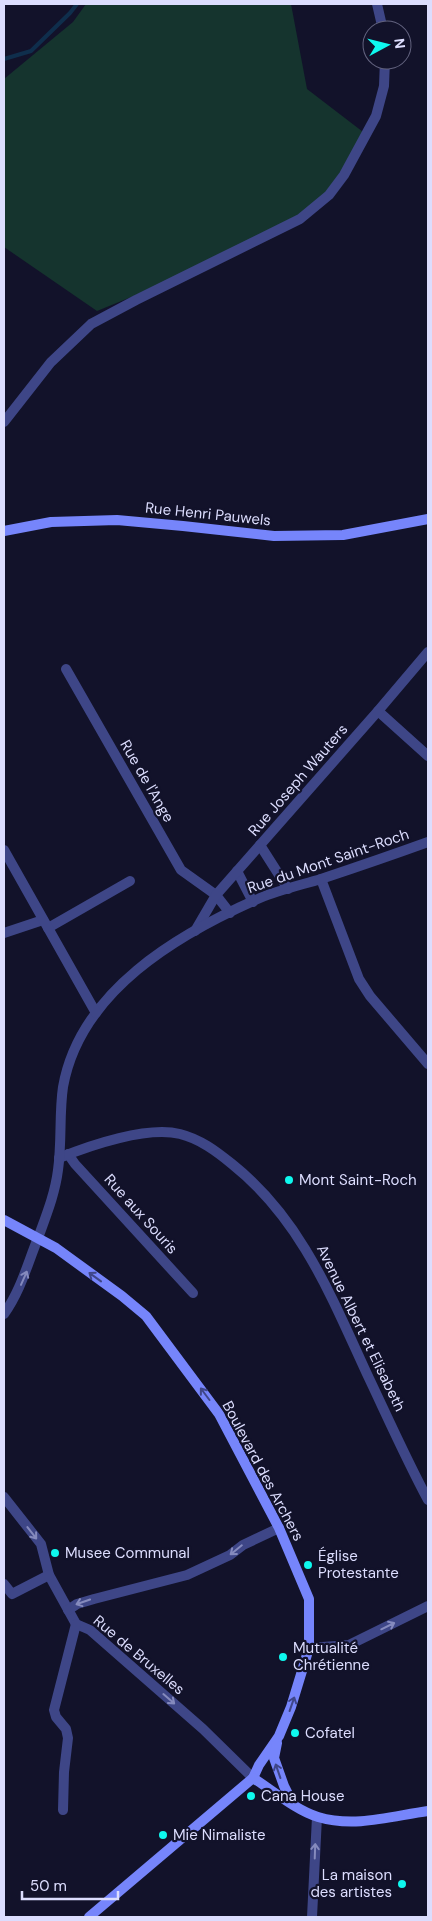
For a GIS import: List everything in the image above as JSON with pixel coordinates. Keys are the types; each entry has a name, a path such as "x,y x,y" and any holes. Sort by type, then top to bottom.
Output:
{"main road":[{"name":"Rue Henri Pauwels","path":"409,522 428,514"},
{"name":"Rue Henri Pauwels","path":"4,531 51,522 117,520 274,536 343,535 428,519"},
{"name":"Boulevard des Archers","path":"4,1220 56,1248 146,1316 219,1414 279,1528 309,1599 309,1648 291,1707 279,1736 259,1765 253,1778"},
{"path":"279,1736 274,1758 293,1805"},
{"path":"90,1917 253,1778 293,1805 318,1817 355,1822 428,1811"}],"street":[{"path":"377,4 381,20"},
{"path":"4,422 51,362 91,324 300,219 329,195 344,175 376,116 384,86 385,70"},
{"name":"Rue Joseph Wauters","path":"194,932 216,895 378,712 428,652"},
{"name":"Rue de l'Ange","path":"66,669 181,870 216,895 230,913"},
{"path":"378,712 428,756"},
{"name":"Rue du Mont Saint-Roch","path":"4,1314 8,1299 26,1274 52,1200 64,1156 61,1109 64,1086 72,1056 84,1029 96,1014 136,970 162,951 230,913 288,889 428,842"},
{"path":"260,845 288,889"},
{"path":"4,850 96,1014"},
{"path":"236,872 253,902"},
{"path":"321,879 359,978 370,996 428,1064"},
{"path":"4,933 46,924 130,881"},
{"name":"Avenue Albert et Elisabeth","path":"64,1156 106,1143 154,1132 179,1134 201,1142 221,1155 266,1194 292,1226 321,1273 428,1500"},
{"name":"Rue aux Souris","path":"64,1156 75,1164 193,1293"},
{"name":"Rue de Bruxelles","path":"4,1496 41,1544 49,1575 76,1624 90,1630 104,1642 203,1729 253,1778"},
{"path":"68,1610 77,1604 94,1598 187,1575 230,1555 243,1545 279,1528"},
{"path":"4,1584 12,1594 49,1575"},
{"path":"309,1648 350,1645 428,1606"},
{"path":"63,1810 64,1772 68,1738 66,1729 56,1717 54,1710 76,1624"},
{"path":"312,1917 318,1817"}],"green space":[{"path":"86,4 291,4 307,89 367,135 344,175 311,212 214,263 97,311 4,247 4,79 73,22"}],"waterway":[{"path":"4,59 31,51 77,4"}],"place":[{"name":"Mont Saint-Roch","path":"289,1180"},
{"name":"Musee Communal","path":"55,1553"},
{"name":"Église Protestante","path":"308,1565"},
{"name":"Mutualité Chrétienne","path":"283,1657"},
{"name":"Cofatel","path":"295,1733"},
{"name":"Cana House","path":"251,1796"},
{"name":"Mie Nimaliste","path":"163,1835"},
{"name":"La maison des artistes","path":"402,1884"}]}
